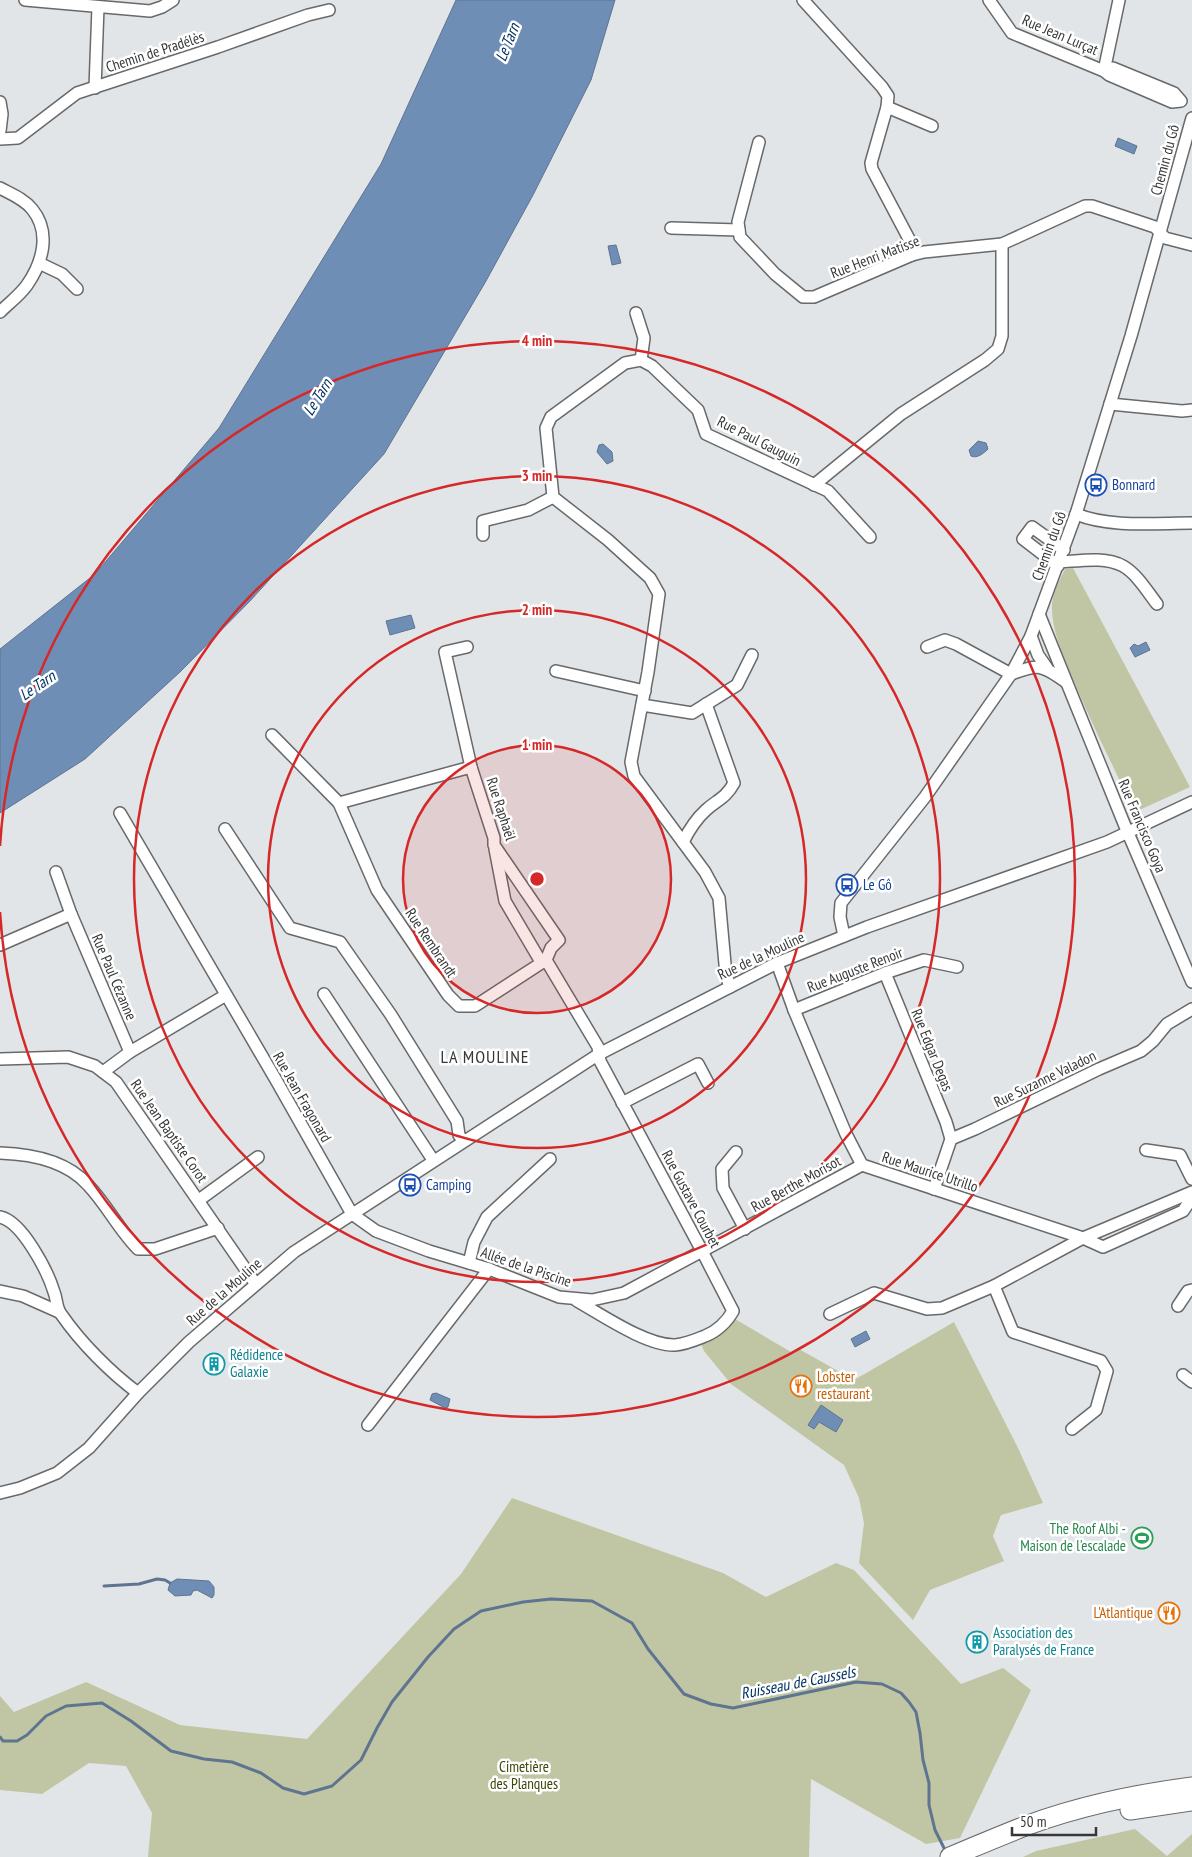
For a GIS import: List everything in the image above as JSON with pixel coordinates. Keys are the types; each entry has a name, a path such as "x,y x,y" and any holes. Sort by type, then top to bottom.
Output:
{"main road":[{"path":"950,1857 1029,1824 1094,1806 1167,1790 1192,1787"},
{"path":"971,1848 1088,1817 1186,1803"}],"street":[{"path":"25,0 98,8 150,11 162,7 173,0"},
{"path":"803,0 888,96 887,107 871,163 872,169 909,239 912,255"},
{"name":"Rue Jean Lurçat","path":"989,0 1012,33 1104,71 1109,75 1172,102 1181,101 1192,106"},
{"path":"1104,71 1118,0"},
{"path":"95,88 98,8"},
{"name":"Chemin de Pradélès","path":"0,139 18,138 77,93 218,47 308,15 329,10"},
{"path":"0,102 2,114 0,131"},
{"path":"887,107 932,126"},
{"name":"Chemin du Gô","path":"844,936 840,916 841,903 925,797 1011,674 1031,636 1076,514 1110,404 1192,118"},
{"path":"671,228 739,230 738,222 759,142"},
{"path":"0,188 20,199 31,208 41,221 43,235 43,250 40,263 27,285 0,312"},
{"name":"Rue Henri Matisse","path":"739,230 740,237 775,274 803,297 814,297 912,255 924,252 1002,244 1085,206 1092,206 1155,227 1165,238 1192,246"},
{"path":"814,485 901,414 986,360 998,349 1002,336 1002,244"},
{"path":"40,263 62,274 77,289"},
{"path":"636,313 644,338 641,360 625,363 551,416 546,428 553,497 608,540 650,578 659,594 631,762 634,776 705,872 719,898 726,975 730,987"},
{"name":"Rue Paul Gauguin","path":"641,360 652,366 698,410 706,434 828,491 870,537"},
{"path":"1110,404 1182,411 1192,410"},
{"path":"483,535 483,522 528,510 553,497"},
{"path":"1076,514 1090,520 1109,522 1192,523"},
{"path":"1064,550 1032,527 1023,539 1059,564 1106,561 1123,566 1136,576 1157,604"},
{"name":"Rue Francisco Goya","path":"1039,614 1128,833 1192,982"},
{"path":"1031,636 1038,655 1047,668 1066,682"},
{"path":"927,647 945,640 1011,674 1032,667 1047,668"},
{"name":"Rue Raphaël","path":"467,647 445,652 472,767 494,838 494,845 559,940 551,948 544,961"},
{"path":"642,705 692,713 737,685 752,655"},
{"path":"556,672 644,691"},
{"path":"683,842 690,828 705,810 728,794 734,783 706,704"},
{"name":"Rue Rembrandt","path":"272,735 339,803 377,890 448,995 459,1006 475,1006 544,961"},
{"path":"339,803 472,767"},
{"name":"Rue de la Mouline","path":"0,1493 20,1488 57,1473 89,1448 138,1393 189,1342 255,1283 294,1252 599,1054 778,963 844,936 1107,842 1192,802"},
{"name":"Rue Jean Fragonard","path":"120,813 352,1214"},
{"path":"225,829 290,928 340,942 390,1015 457,1122 459,1136 463,1141"},
{"path":"494,845 505,901 597,1044 599,1054"},
{"name":"Rue Paul Cézanne","path":"56,872 71,914 130,1052"},
{"path":"0,945 71,914"},
{"name":"Rue Auguste Renoir","path":"794,1010 884,973 924,960 957,967"},
{"name":"Rue Maurice Utrillo","path":"778,963 794,1010 846,1134 862,1165 1083,1238 1103,1247 1182,1211 1192,1198"},
{"name":"Rue Edgar Degas","path":"884,973 946,1122 951,1139"},
{"path":"324,994 433,1160"},
{"path":"103,1072 130,1052 226,995"},
{"name":"Rue Suzanne Valadon","path":"951,1139 975,1130 1099,1069 1141,1051 1153,1041 1167,1024 1192,1009"},
{"name":"Rue Gustave Courbet","path":"599,1054 600,1061 733,1311"},
{"name":"Rue Jean Baptiste Corot","path":"0,1060 68,1057 95,1066 116,1082 255,1283"},
{"path":"622,1103 698,1064 708,1083"},
{"path":"934,1189 951,1139"},
{"path":"1146,1150 1180,1155 1192,1179"},
{"name":"Rue Berthe Morisot","path":"736,1152 722,1170 723,1188 744,1229"},
{"path":"0,1153 25,1154 73,1171 89,1185 128,1240 138,1249 155,1249 218,1228"},
{"name":"Rue Jean Baptiste Corot","path":"199,1200 258,1156"},
{"name":"Allée de la Piscine","path":"469,1263 474,1242 487,1217 550,1159"},
{"name":"Rue Berthe Morisot","path":"702,1252 862,1165"},
{"path":"830,1314 874,1293 927,1309 942,1308 994,1286 1083,1238 1192,1192"},
{"name":"Allée de la Piscine","path":"352,1214 376,1231 429,1251 489,1269 559,1297 573,1299 592,1300 624,1293 702,1252"},
{"path":"0,1217 18,1228 30,1242 54,1292 59,1312 81,1341 138,1393"},
{"path":"368,1425 489,1269"},
{"path":"994,1286 1013,1332 1101,1361 1107,1371 1096,1410 1072,1428"},
{"path":"1178,1306 1188,1291 1192,1290"},
{"path":"0,1291 23,1296 59,1312"},
{"name":"Allée de la Piscine","path":"573,1299 628,1330 656,1341 674,1345 689,1343 712,1334 729,1318 733,1311"}],"green space":[{"path":"1073,568 1190,787 1135,812 1086,709 1055,631 1052,613 1054,595 1065,569"},
{"path":"735,1319 791,1352 799,1349 854,1380 954,1322 1018,1448 1043,1503 1001,1515 993,1536 1004,1561 930,1590 913,1620 859,1563 864,1523 859,1498 844,1465 731,1384 704,1351 701,1344 717,1337"},
{"name":"Cimetière des Planques","path":"512,1498 723,1573 766,1597 836,1563 854,1570 961,1684 1003,1668 1031,1690 960,1838 926,1844 811,1779 809,1857 148,1857 152,1813 126,1766 89,1763 42,1794 0,1790 0,1696 14,1712 86,1682 180,1725 307,1739 461,1574"},
{"path":"1135,1829 1167,1856 1192,1834 1192,1857 1023,1857 1036,1851"}],"water":[{"name":"Le Tarn","path":"456,0 615,0 591,80 533,195 486,281 384,454 250,601 180,672 85,759 0,813 0,649 95,574 219,428 381,164"},
{"path":"1118,138 1137,146 1134,154 1115,146"},
{"path":"616,245 621,263 612,265 608,246"},
{"path":"978,441 986,443 988,449 982,454 973,457 969,450"},
{"path":"603,444 612,452 613,461 607,464 597,452 599,445"},
{"path":"411,615 415,628 390,635 386,621"},
{"path":"1146,642 1150,650 1135,657 1130,648 1134,644 1138,646"},
{"path":"866,1331 870,1339 855,1347 851,1339"},
{"path":"436,1393 450,1399 448,1407 445,1408 430,1400 432,1394"},
{"path":"821,1405 843,1420 836,1432 819,1422 814,1429 808,1425"},
{"path":"177,1579 209,1581 214,1587 214,1595 212,1598 197,1590 193,1591 191,1595 175,1596 168,1590 170,1583"}],"waterway":[{"path":"104,1586 139,1584 157,1579 170,1583"},
{"name":"Ruisseau de Caussels","path":"0,1737 3,1741 17,1741 27,1735 46,1716 66,1706 102,1703 131,1721 171,1751 204,1759 232,1762 261,1773 283,1788 304,1794 332,1786 361,1760 392,1702 428,1657 454,1629 481,1611 523,1602 551,1599 592,1601 632,1623 648,1649 684,1694 711,1704 733,1708 856,1682 882,1684 901,1693 916,1712 923,1760 929,1783 929,1805 935,1830 946,1852"}],"place":[{"name":"Bonnard","path":"1096,485"},
{"name":"Le Gô","path":"847,885"},
{"name":"Camping","path":"410,1185"},
{"name":"Rédidence Galaxie","path":"214,1364"},
{"name":"Lobster restaurant","path":"801,1386"},
{"name":"The Roof Albi - Maison de l'escalade","path":"1142,1538"},
{"name":"L'Atlantique","path":"1169,1613"},
{"name":"Association des Paralysés de France","path":"977,1642"}],"district":[{"name":"LA MOULINE","path":"485,1057"}]}
